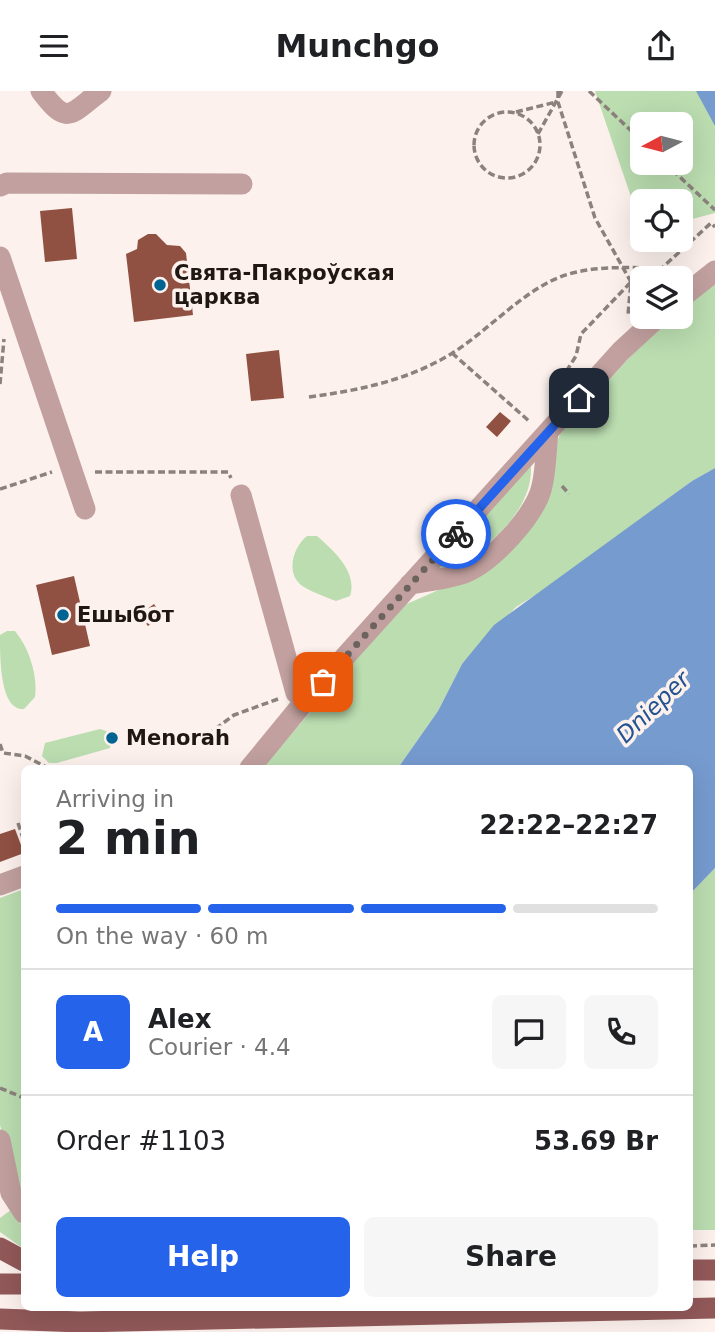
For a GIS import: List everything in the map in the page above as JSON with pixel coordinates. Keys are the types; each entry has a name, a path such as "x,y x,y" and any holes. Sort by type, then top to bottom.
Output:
{"main road":[{"path":"0,1248 21,1259"},
{"path":"693,1270 715,1270"},
{"path":"0,1284 21,1283"},
{"path":"693,1309 715,1308"},
{"path":"0,1319 77,1327 614,1311"}],"street":[{"path":"41,91 56,110 63,114 71,113 101,91"},
{"path":"0,186 7,183 243,184"},
{"path":"0,257 85,509"},
{"path":"693,288 715,271"},
{"path":"252,765 301,697 410,584 621,351 645,329"},
{"path":"410,584 464,573 496,551 523,522 536,503 542,487 544,436"},
{"path":"241,495 301,697"},
{"path":"0,885 21,877"},
{"path":"0,1140 5,1199 21,1211"}],"path":[{"path":"558,101 515,113 495,114 479,127 474,146 476,157 488,173 508,178 527,171 539,154 538,134 558,101 560,91"},
{"path":"589,91 630,130"},
{"path":"558,101 595,218 630,280"},
{"path":"515,113 525,117 538,134"},
{"path":"678,175 715,210"},
{"path":"665,266 710,223 715,227"},
{"path":"309,397 378,386 412,375 452,353 552,280 600,268 630,268"},
{"path":"555,390 576,356 581,334 630,283"},
{"path":"621,351 630,302"},
{"path":"452,353 544,436"},
{"path":"0,489 71,469 228,472 241,495"},
{"path":"207,735 234,715 301,697"},
{"path":"0,744 3,753 25,756 42,765"},
{"path":"18,823 21,832"},
{"path":"0,1088 21,1097"},
{"path":"693,1246 715,1245"}],"green space":[{"path":"595,91 715,91 715,213 693,219 693,189 630,189 630,194"},
{"path":"715,283 715,468 692,481 550,586 516,607 462,664 438,711 400,765 265,765 402,606 480,572 551,459 560,434 655,329 693,329 693,300"},
{"path":"525,465 531,467 523,501 501,532 486,545 455,564 440,570 436,567"},
{"path":"307,536 317,536 342,562 350,578 350,596 336,601 308,589 296,580 293,559 298,546"},
{"path":"15,631 20,638 34,671 35,697 24,709 10,702 3,681 0,635"},
{"path":"100,729 112,733 110,748 57,763 49,763 42,756 45,743"},
{"path":"715,868 715,1230 693,1230 693,891"},
{"path":"21,890 21,1198 0,1125 0,898"},
{"path":"12,1209 21,1225 21,1247 0,1232 0,1218"}],"water":[{"path":"696,91 715,91 715,126"},
{"name":"Dnieper","path":"715,468 715,868 693,891 693,765 400,765 438,711 462,664 494,625 692,481"}],"pier":[{"path":"255,1311 533,1311 530,1332 257,1332"}],"building":[{"path":"72,208 77,259 45,262 40,211"},
{"name":"Свята-Пакроўская царква","path":"148,234 156,234 167,245 180,246 186,253 193,315 134,322 126,254 137,249 138,240"},
{"path":"279,350 284,398 251,401 246,354"},
{"path":"500,412 511,421 497,437 486,427"},
{"name":"Ешыбот","path":"74,576 90,646 52,655 36,585"},
{"path":"154,604 162,615 148,626 139,615"},
{"path":"15,829 21,845 21,854 0,862 0,834"}],"way so far":[{"path":"323,682 456,534"}],"place":[{"name":"Свята-Пакроўская царква","path":"160,285"},
{"name":"Ешыбот","path":"63,615"},
{"name":"Menorah","path":"112,738"}],"route":[{"path":"456,534 579,398"}]}
